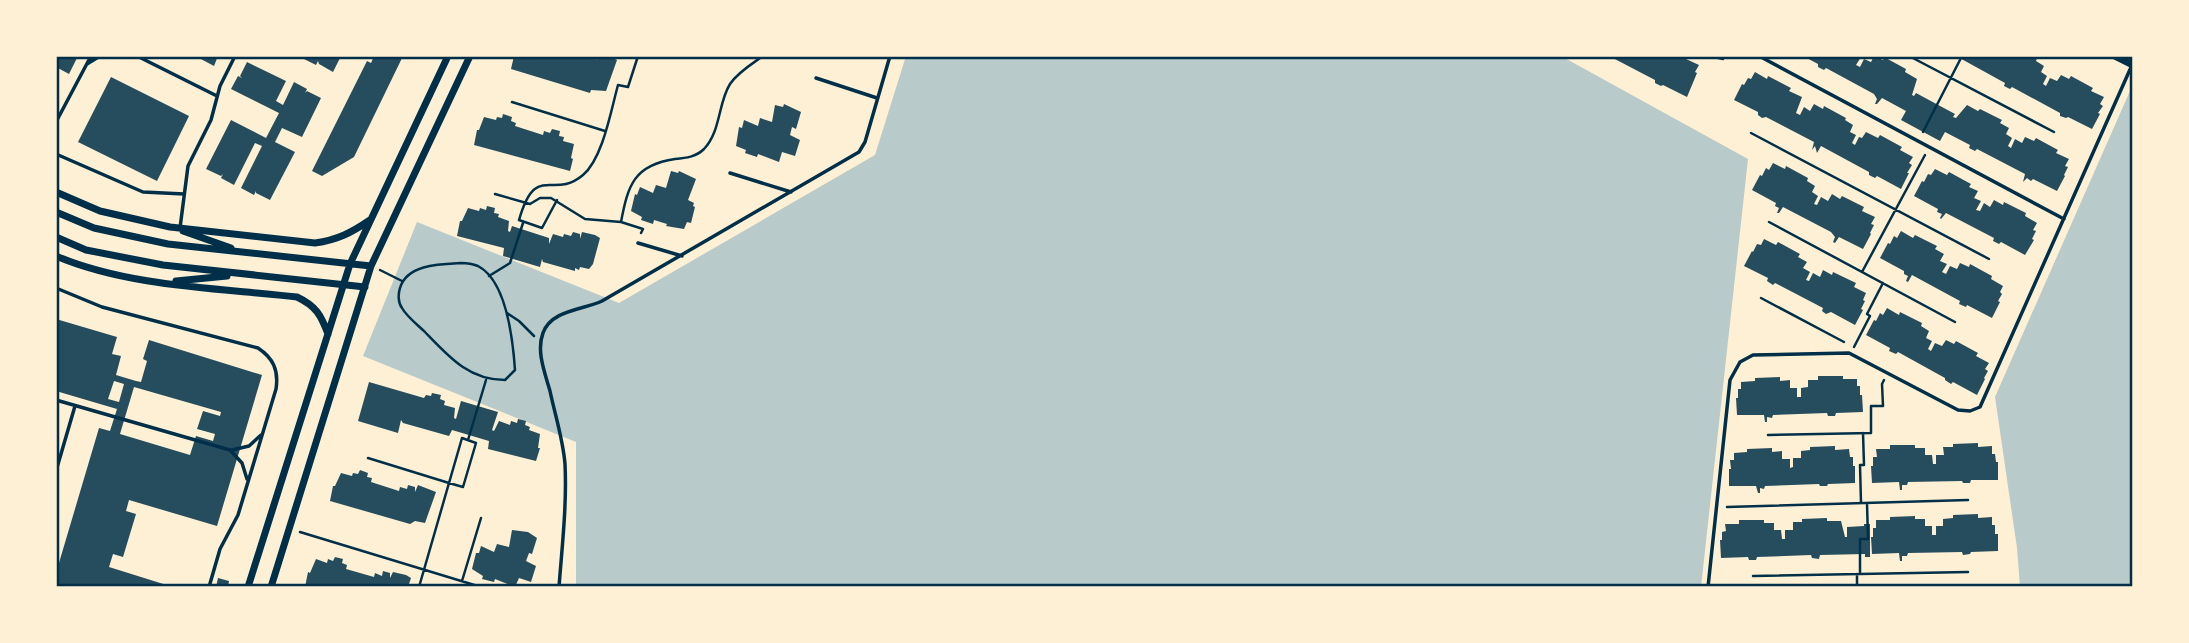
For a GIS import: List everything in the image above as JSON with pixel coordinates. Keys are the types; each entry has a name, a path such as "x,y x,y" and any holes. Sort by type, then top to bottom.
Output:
{"street":[{"path":"248,587 350,264 448,56"},
{"path":"271,587 371,266 470,56"},
{"path":"2115,56 2133,65"},
{"path":"56,192 100,211 170,227 245,253"},
{"path":"56,212 94,228 168,244 371,266"},
{"path":"170,227 315,243 337,240 351,234 370,219"},
{"path":"56,237 86,250 163,265 365,287"},
{"path":"56,256 79,266 162,282 297,297 310,303 319,312 328,334"},
{"path":"162,282 243,274"}],"lane":[{"path":"56,122 91,56"},
{"path":"85,65 100,56"},
{"path":"137,56 217,96"},
{"path":"180,228 188,166 211,120 217,96 235,56"},
{"path":"559,587 565,466 562,441 542,359 543,332 557,317 602,301 859,152 890,56"},
{"path":"1759,56 2064,219"},
{"path":"1708,587 1730,380 1740,362 1753,355 1850,353 1958,410 1970,411 1980,407 2133,65"},
{"path":"816,78 877,98"},
{"path":"56,153 143,192 184,194"},
{"path":"730,173 792,192"},
{"path":"638,243 682,256"},
{"path":"56,288 102,307 251,346 263,352 273,362 277,381 263,432 238,515 220,549 209,587"},
{"path":"56,400 230,450 249,446 263,432"},
{"path":"56,471 75,406"},
{"path":"230,450 246,470 247,485"}],"path":[{"path":"557,200 542,228 519,220 528,195 538,187 568,183 582,176 595,159 618,85 628,88 638,56"},
{"path":"621,222 629,189 638,173 651,164 691,157 704,149 715,130 732,81 763,56"},
{"path":"1709,56 1721,60 1734,57"},
{"path":"1909,56 2054,132"},
{"path":"1918,141 1962,56"},
{"path":"512,103 605,131"},
{"path":"1751,133 1989,260"},
{"path":"1863,272 1930,147"},
{"path":"495,194 532,204 540,198 557,200 585,219 621,222 643,229 638,243"},
{"path":"489,276 510,263 523,222"},
{"path":"1769,222 1955,322"},
{"path":"435,264 477,265 489,276 503,301 513,346 514,370 505,380 486,380 449,358 401,307 398,293 402,281 411,272 435,264"},
{"path":"371,266 402,281"},
{"path":"1850,353 1883,284"},
{"path":"1761,298 1853,347"},
{"path":"506,313 519,321 541,344"},
{"path":"1768,435 1871,433 1871,406 1883,406 1882,384 1888,372"},
{"path":"468,440 486,380"},
{"path":"1861,503 1863,433"},
{"path":"369,458 449,483 463,487 476,443 463,438 449,483 419,587"},
{"path":"1716,507 1968,500"},
{"path":"1857,587 1860,539 1868,539 1867,503"},
{"path":"463,581 481,518"},
{"path":"288,528 481,587"},
{"path":"1753,576 1968,572"}],"shaded area":[{"path":"906,56 1561,56 1748,159 1701,587 576,587 576,442 363,356 417,222 619,303 875,155"},
{"path":"2130,91 2133,93 2133,587 2020,587 2017,548 1995,397"}],"building":[{"path":"56,56 78,56 69,74 56,67"},
{"path":"218,56 214,66 199,58"},
{"path":"305,56 341,56 333,72 318,61 316,65 304,59"},
{"path":"374,56 403,56 354,157 322,176 312,171 367,61 371,63"},
{"path":"514,56 569,56 580,59 581,56 596,56 596,60 598,56 609,56 617,60 606,91 591,90 590,93 511,69"},
{"path":"1609,56 1687,56 1686,59 1699,65 1687,97 1655,83 1655,80"},
{"path":"1803,56 1859,56 1861,57 1856,65 1860,67 1864,59 1871,62 1874,56 1883,60 1884,57 1906,69 1905,72 1917,79 1912,95 1916,93 1955,114 1953,117 1956,118 1967,105 2002,120 2000,123 2009,128 2006,134 2012,138 2008,146 2011,148 2015,139 2022,143 2025,137 2034,141 2036,138 2058,150 2056,153 2069,159 2065,166 2068,167 2065,176 2057,191 2033,179 2031,181 2027,178 2023,182 2025,174 1977,149 1975,151 1969,148 1970,145 1945,132 1940,141 1901,120 1906,111 1882,98 1875,104 1877,99 1874,94 1826,68 1824,70 1818,67 1818,64"},
{"path":"1956,56 2033,56 2044,66 2041,72 2047,76 2043,84 2046,86 2050,78 2057,81 2061,75 2069,79 2071,76 2104,97 2100,104 2103,106 2092,129 2060,116 2060,113 2012,87 2010,89 2004,86 2005,83"},
{"path":"247,62 286,81 276,101 283,105 294,82 307,89 305,93 307,91 321,98 302,137 282,128 275,142 295,152 270,200 256,191 254,195 241,188 262,146 255,143 234,185 221,178 223,174 221,176 206,169 231,120 266,138 279,113 231,89 238,76 242,78 240,76"},
{"path":"1755,72 1791,88 1789,91 1802,97 1796,113 1800,115 1804,107 1810,111 1814,104 1823,109 1824,106 1846,118 1845,120 1853,125 1850,132 1856,135 1852,143 1855,145 1859,137 1862,138 1866,132 1878,138 1880,135 1902,147 1900,150 1913,157 1901,189 1877,176 1875,178 1869,175 1869,172 1821,146 1817,153 1815,146 1812,150 1814,142 1766,117 1762,118 1758,112 1734,100 1742,84 1744,85 1748,78 1751,79"},
{"path":"111,77 189,116 157,181 78,142"},
{"path":"784,104 801,112 796,129 792,127 790,135 800,140 795,156 782,152 779,162 758,154 757,157 745,153 746,150 736,146 739,127 742,128 744,120 758,126 760,118 772,122 775,105 783,107"},
{"path":"503,114 512,117 511,121 516,123 515,126 543,135 544,131 550,133 552,129 560,131 559,136 564,137 563,141 574,144 570,171 474,145 477,130 484,117 496,120 497,117 502,118"},
{"path":"1773,163 1785,169 1786,166 1808,178 1807,181 1815,186 1812,192 1818,196 1814,204 1817,205 1821,197 1828,201 1832,194 1840,199 1842,196 1864,207 1862,211 1875,217 1871,224 1874,225 1871,234 1863,249 1839,237 1833,242 1835,237 1831,232 1783,207 1777,213 1779,208 1775,206 1776,203 1752,190 1760,175 1762,176 1766,168 1769,170"},
{"path":"1935,169 1947,175 1949,172 1978,191 1974,198 1981,201 1976,210 1980,211 1984,203 1990,207 1994,200 2003,205 2004,202 2026,213 2025,216 2037,223 2033,230 2036,231 2032,239 2034,240 2025,255 2001,242 1999,244 1993,241 1994,238 1946,213 1941,219 1942,214 1937,212 1938,209 1914,196 1922,181"},
{"path":"671,171 679,171 696,179 688,200 694,203 695,207 691,223 687,222 684,229 666,226 667,224 654,220 653,224 641,220 642,217 631,211 635,194 637,195 640,187 653,193 656,185 666,188"},
{"path":"487,206 495,208 494,213 499,214 498,217 509,221 508,231 510,232 512,226 549,238 549,244 553,234 563,237 564,234 571,236 573,232 580,234 580,239 582,232 595,235 600,238 593,264 589,269 580,267 579,270 575,268 575,271 543,262 542,259 540,267 503,256 504,248 457,236 460,221 468,208 479,211 480,208 486,210"},
{"path":"1901,231 1937,246 1935,249 1944,254 1940,261 1947,264 1942,272 1946,274 1950,266 1957,269 1960,263 1969,267 1970,264 1992,276 1991,279 2003,286 1998,301 2000,302 1992,318 1967,305 1966,307 1959,304 1960,301 1912,275 1908,282 1906,281 1908,276 1904,271 1880,258 1888,243 1890,244 1894,236 1897,238"},
{"path":"1764,239 1776,245 1778,242 1800,254 1798,257 1807,262 1803,268 1810,272 1806,280 1809,281 1813,273 1820,277 1823,270 1856,283 1854,287 1866,293 1861,309 1863,310 1855,325 1831,312 1826,314 1822,311 1823,308 1775,283 1773,285 1767,281 1768,278 1744,266 1757,244 1761,245"},
{"path":"1887,308 1922,323 1921,326 1929,331 1926,338 1932,341 1928,349 1931,351 1935,343 1942,346 1946,340 1954,344 1956,341 1978,353 1976,356 1989,363 1977,395 1953,382 1951,384 1898,352 1896,354 1889,351 1890,348 1866,335 1874,320 1876,321 1880,313 1883,315"},
{"path":"56,319 117,337 112,354 121,356 116,375 136,381 141,382 147,361 143,359 149,340 262,375 217,526 129,500 126,511 136,514 123,557 113,554 109,567 173,587 56,587 56,573 99,428 110,431 117,409 56,391","holes":["114,381 124,384 119,402 108,399","134,387 221,412 220,416 203,411 197,429 215,434 213,441 196,436 190,455 120,434"]},
{"path":"1818,376 1857,379 1863,412 1836,413 1835,416 1828,416 1827,413 1773,415 1772,418 1767,417 1767,422 1764,415 1737,415 1736,398 1741,382 1755,381 1755,378 1780,377 1780,381 1790,380 1790,388 1797,388 1797,397 1801,397 1801,388 1808,387 1808,380 1818,380"},
{"path":"369,382 424,398 432,393 441,395 440,399 445,401 444,405 455,408 456,419 461,401 498,412 492,430 494,431 499,421 510,425 511,421 517,423 518,419 526,421 525,425 530,427 529,430 540,434 536,461 488,449 489,441 452,430 449,436 403,423 401,420 398,433 358,421"},
{"path":"1978,443 1978,447 1992,446 1992,454 1995,454 1998,462 1998,480 1971,480 1970,483 1908,482 1907,485 1902,485 1902,490 1899,482 1872,483 1871,466 1873,457 1877,457 1876,449 1890,449 1890,445 1915,445 1915,448 1925,448 1925,455 1932,455 1933,464 1936,464 1936,455 1944,455 1943,447"},
{"path":"1835,446 1835,450 1849,449 1855,466 1855,483 1765,486 1764,489 1760,488 1760,493 1756,486 1729,486 1730,460 1734,460 1734,453 1747,452 1747,449 1772,448 1772,452 1782,451 1782,459 1790,459 1790,468 1793,467 1793,458 1801,458 1801,451 1810,450 1810,447"},
{"path":"360,470 368,473 367,477 372,478 371,482 399,491 400,487 407,489 408,485 415,487 415,492 418,485 436,492 425,523 415,521 410,524 330,501 333,486 341,473 352,476"},
{"path":"1978,514 1978,518 1992,517 1995,534 1998,534 1998,551 1963,555 1962,552 1908,553 1907,556 1902,556 1902,561 1899,553 1872,554 1871,537 1873,528 1876,528 1876,520 1915,516 1915,519 1925,519 1925,526 1932,526 1932,535 1936,535 1936,526 1943,526 1943,519 1953,518 1953,515"},
{"path":"1827,518 1827,521 1841,521 1845,537 1847,527 1870,524 1870,557 1865,557 1865,554 1820,555 1819,559 1812,558 1811,555 1757,557 1756,560 1749,560 1748,557 1721,558 1720,540 1722,532 1726,531 1725,524 1739,524 1739,520 1764,520 1764,523 1774,523 1774,530 1781,530 1782,539 1785,539 1785,530 1793,530 1793,522"},
{"path":"512,530 528,532 537,538 532,554 529,553 526,561 536,566 531,582 519,578 515,587 495,579 494,582 482,579 483,576 472,569 476,553 479,553 481,546 494,552 497,544 509,547"},
{"path":"335,557 343,559 342,563 347,565 346,569 374,577 375,573 382,576 383,571 390,573 390,578 393,572 406,575 411,578 408,587 305,587 308,572 310,573 316,559 327,563 328,559 333,561"},
{"path":"218,578 229,581 228,587 216,587"}]}
